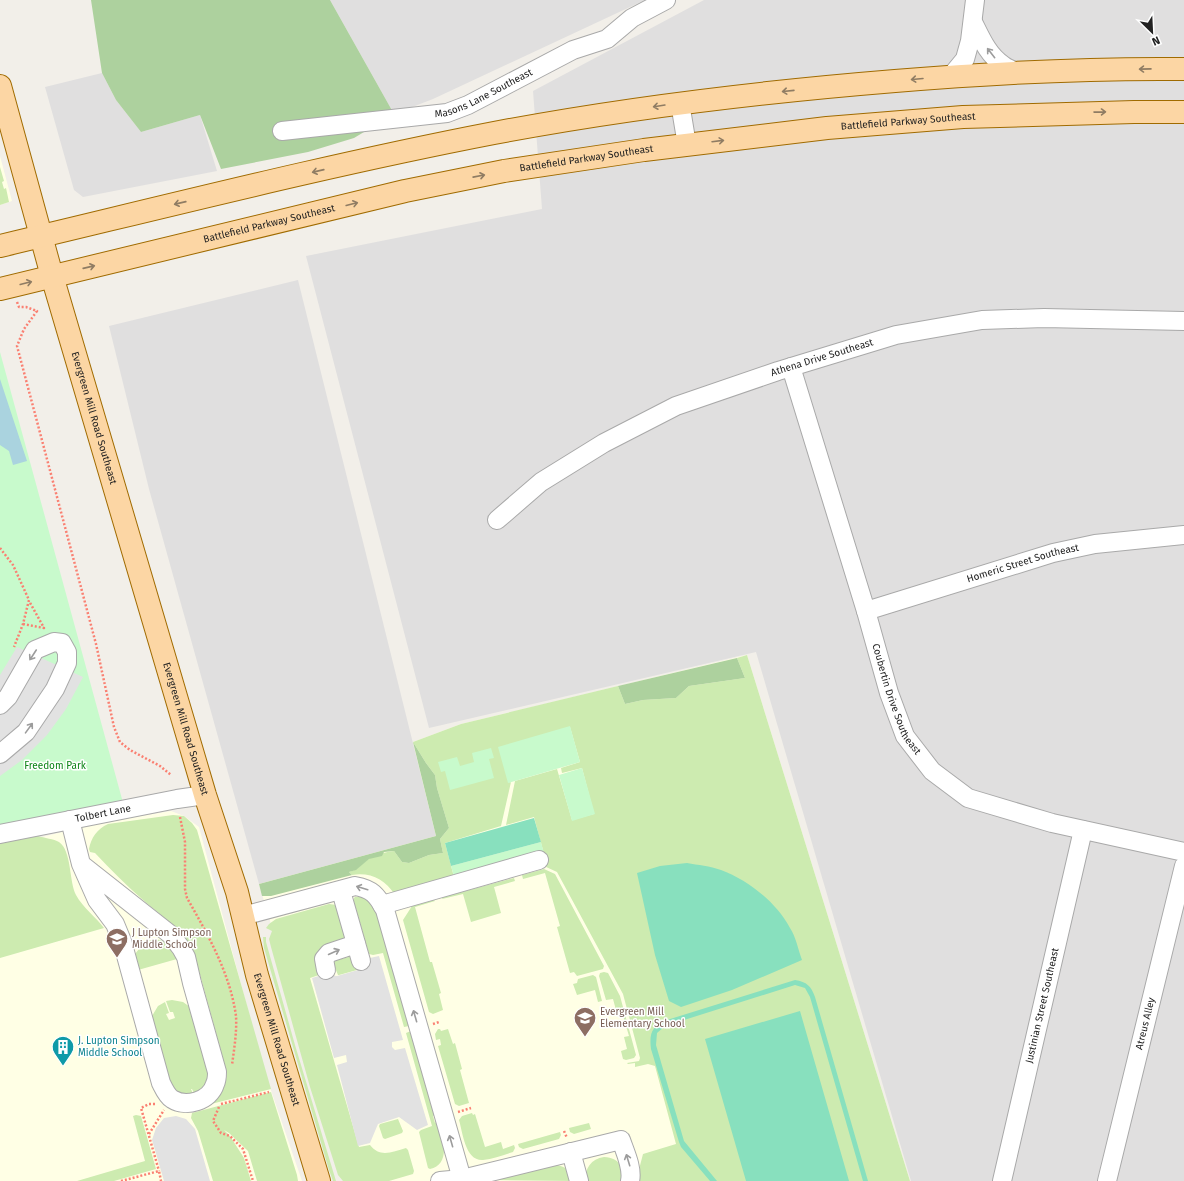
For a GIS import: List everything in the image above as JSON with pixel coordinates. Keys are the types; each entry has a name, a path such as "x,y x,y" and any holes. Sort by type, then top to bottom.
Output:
{"main road":[{"path":"0,246 413,150 497,133 680,103 832,86 951,76 1104,70 1184,69"},
{"name":"Evergreen Mill Road Southeast","path":"0,86 40,237 205,795 236,892 257,975 318,1181"},
{"name":"Battlefield Parkway Southeast","path":"6,287 406,191 504,171 687,145 827,128 963,118 1112,112 1184,112"}],"street":[{"name":"Masons Lane Southeast","path":"282,132 447,113 468,105 573,50 607,39 632,18 666,0"},
{"path":"951,76 964,59 970,42 975,0"},
{"path":"973,22 984,45 993,57 1003,66 1020,73"},
{"path":"680,103 687,145"},
{"name":"Athena Drive Southeast","path":"497,520 541,482 604,443 676,406 791,367 896,335 982,320 1044,318 1184,321"},
{"name":"Coubertin Drive Southeast","path":"791,367 866,611 889,693 905,736 932,772 968,798 1052,823 1184,852"},
{"name":"Homeric Street Southeast","path":"866,611 1053,552 1095,544 1184,535"},
{"path":"0,705 8,697 35,650 54,642 62,643 67,652 67,663 55,689 26,732 0,754"},
{"name":"Tolbert Lane","path":"0,834 177,799 205,795"},
{"path":"70,820 81,864 97,900 115,924 122,942 161,1083 171,1099 181,1103 199,1101 215,1086 217,1072 186,957 170,935 81,864"},
{"name":"Justinian Street Southeast","path":"1002,1181 1083,830"},
{"path":"382,905 539,860"},
{"name":"Atreus Alley","path":"1107,1181 1184,866"},
{"path":"243,916 341,891 355,886 366,888 378,897 385,910 462,1179"},
{"path":"341,891 361,961"},
{"path":"326,970 324,959 329,953 356,944"},
{"path":"440,1181 462,1179 569,1145 621,1140 629,1163 631,1176 630,1181"},
{"path":"569,1145 579,1181"}],"path":[{"path":"6,287 19,307 26,307 37,311 24,329 17,346 96,644 114,727 120,742 130,750 160,766 171,775"},
{"path":"0,548 13,564 29,600 44,628 23,624"},
{"path":"14,647 23,624 29,600"},
{"path":"180,817 185,842 185,889 187,898 218,956 230,989 236,1018 232,1070"},
{"path":"223,1098 213,1121 221,1133 230,1136 243,1149 253,1181"},
{"path":"456,1112 471,1108"},
{"path":"149,1134 164,1110"},
{"path":"564,1131 569,1145"},
{"path":"122,1181 159,1171 161,1181"}],"shaded area":[{"path":"330,0 645,0 433,99 394,114"},
{"path":"704,0 1184,0 1184,1181 911,1181 756,652 429,728 306,256 542,209 533,91"},
{"path":"102,73 116,100 141,132 200,115 217,171 83,197 74,190 45,87"},
{"path":"0,156 12,201 0,205"},
{"path":"298,280 436,836 259,884 149,489 109,326"},
{"path":"17,647 83,677 66,709 47,735 22,760 0,776 0,675"},
{"name":"Evergreen Mill Elementary School","path":"747,655 910,1181 348,1181 259,884 436,836 413,742 461,724"},
{"name":"J Lupton Simpson Middle School","path":"171,811 184,816 199,827 264,1070 302,1181 0,1181 0,847 104,822"},
{"path":"379,956 403,1040 392,1042 392,1047 395,1050 405,1048 428,1125 417,1130 399,1117 378,1124 370,1143 358,1146 337,1065 347,1062 346,1055 334,1058 312,978 322,975 337,976 358,970 356,961"},
{"path":"176,1116 186,1119 195,1129 210,1181 164,1181 152,1140 156,1128 164,1118"}],"green space":[{"path":"91,0 330,0 394,114 354,138 308,152 221,169 200,115 141,132 116,100 102,73"},
{"path":"0,167 4,181 2,182 4,189 6,188 9,202 0,205"},
{"name":"Freedom Park","path":"0,352 125,810 0,834"},
{"path":"747,655 910,1181 636,1181 643,1154 676,1144 655,1066 648,1064 635,1067 635,1063 627,1063 639,1061 640,1058 623,994 557,872 544,866 547,865 534,817 506,825 515,781 557,769 572,820 594,814 582,768 562,773 561,768 580,762 570,727 509,783 511,782 501,826 445,843 454,877 395,895 387,885 376,878 359,874 352,875 349,872 355,870 367,860 378,854 387,852 394,851 402,862 409,863 429,855 443,853 440,839 449,828 437,788 435,775 413,742 461,724 618,686 625,704 643,700 676,698 689,686 745,678 737,658"},
{"path":"737,658 745,678 689,686 676,698 643,700 625,704 618,686"},
{"path":"570,726 580,762 508,783 498,747"},
{"path":"413,742 435,775 437,788 449,828 440,839 443,853 429,855 409,863 402,862 394,851 384,852 382,856 369,859 356,870 349,872 352,875 271,896 262,896 259,884 436,836"},
{"path":"491,748 494,758 489,759 494,778 450,790 445,771 441,772 438,762 457,757 460,766 474,762 472,753"},
{"path":"582,768 595,814 572,821 559,775"},
{"path":"173,815 184,816 197,830 271,1089 211,1104 218,1098 227,1073 193,949 176,928 130,888 95,853 90,852 89,849 95,834 108,824"},
{"path":"534,818 541,842 451,866 445,843"},
{"path":"38,836 57,841 63,846 68,859 76,895 82,904 104,928 0,958 0,843"},
{"path":"541,842 547,865 458,890 451,866"},
{"path":"687,863 721,870 731,874 760,893 784,918 794,935 802,960 732,990 681,1007 669,1001 655,955 637,873 660,866"},
{"path":"544,869 555,874 604,966 603,969 577,976 574,972 570,973 557,927 560,926 545,873 523,879 522,875"},
{"path":"514,878 515,881 494,887 501,913 471,922 463,894 442,899 443,897"},
{"path":"355,897 362,897 374,904 409,1026 404,1027 383,953 373,955 369,954 354,902"},
{"path":"435,901 415,907 430,962 432,962 441,993 439,994 443,1010 433,1014 429,1012 403,920 412,906"},
{"path":"329,904 337,905 348,935 321,973 310,978 359,1147 370,1145 378,1152 382,1153 406,1148 408,1150 414,1171 413,1174 389,1181 343,1181 338,1175 310,1087 271,947 269,939 272,931 266,928 276,919"},
{"path":"263,937 266,937 266,942 295,1045 336,1181 333,1181 329,1170 264,948"},
{"path":"151,940 165,941 170,946 177,959 138,970 135,954 143,944"},
{"path":"352,956 357,970 338,975 333,963 334,961"},
{"path":"600,973 608,973 620,996 636,1055 634,1058 626,1060 623,1059 621,1051 627,1049 624,1037 629,1036 621,1009 616,1010 613,999 606,1000 599,976"},
{"path":"593,975 596,977 602,1001 598,1002 595,990 577,995 573,984 577,983 578,979"},
{"path":"795,980 808,985 815,997 868,1181 863,1181 810,997 805,988 795,985 665,1026 657,1033 656,1045 684,1141 717,1181 710,1181 681,1147 651,1049 651,1034 658,1025 667,1020"},
{"path":"172,1000 183,1002 190,1007 208,1061 210,1082 195,1095 191,1089 194,1096 172,1092 152,1016 158,1006 165,1002 169,1013 166,1014 169,1020 175,1018 173,1012 170,1012 166,1001"},
{"path":"800,1011 849,1181 746,1181 705,1039"},
{"path":"438,1029 441,1031 448,1029 453,1044 455,1043 462,1069 460,1070 469,1103 459,1106 455,1104 438,1046 441,1045 440,1039 436,1040 435,1034"},
{"path":"411,1031 435,1115 433,1116 444,1150 441,1162 430,1169 428,1168 419,1132 432,1126 406,1033"},
{"path":"271,1092 298,1181 257,1181 248,1151 224,1130 230,1136 244,1158 251,1181 213,1181 198,1131 191,1118 192,1113"},
{"path":"472,1113 473,1115 475,1114 485,1147 501,1142 503,1149 514,1145 515,1148 513,1152 483,1160 472,1156 466,1145 459,1120 462,1116"},
{"path":"133,1116 141,1116 156,1169 114,1181 77,1181 145,1161"},
{"path":"398,1119 403,1131 402,1133 385,1139 383,1138 379,1126 380,1124"},
{"path":"589,1123 591,1129 574,1134 570,1132 569,1128"},
{"path":"560,1132 561,1135 559,1139 523,1149 519,1147 518,1144"},
{"path":"604,1157 617,1161 625,1181 585,1181 586,1172 592,1162"},
{"path":"555,1165 567,1170 571,1174 574,1181 496,1180"}],"water":[{"path":"0,379 27,461 13,465 9,451 0,445"}],"place":[{"name":"J Lupton Simpson Middle School","path":"117,958"},
{"name":"Evergreen Mill Elementary School","path":"585,1038"},
{"name":"J. Lupton Simpson Middle School","path":"63,1066"}]}
